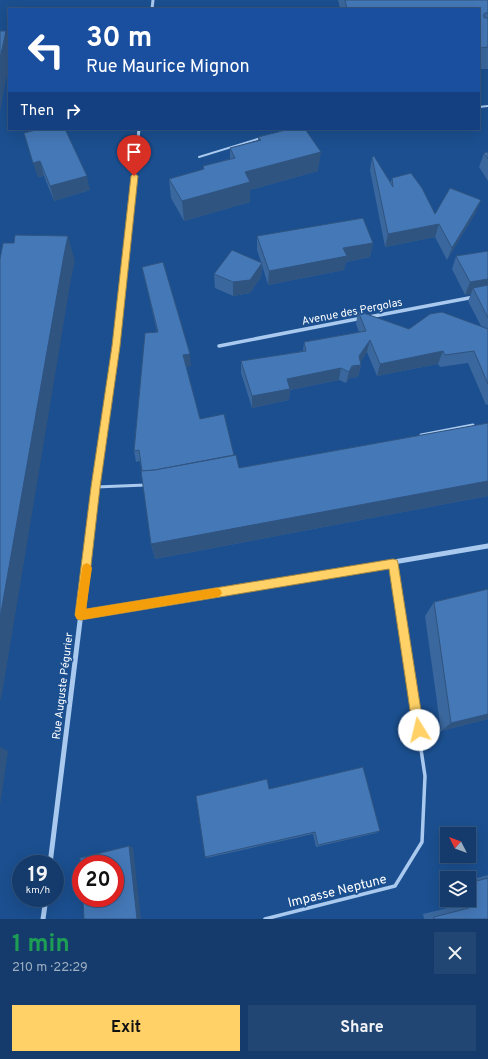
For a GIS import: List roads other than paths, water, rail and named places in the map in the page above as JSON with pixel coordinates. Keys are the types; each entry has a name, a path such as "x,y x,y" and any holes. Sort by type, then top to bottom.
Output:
{"street":[{"name":"Rue Auguste Pégurier","path":"51,855 96,487 116,346 139,130"},
{"name":"Avenue des Pergolas","path":"219,346 480,296"},
{"path":"81,615 488,546"},
{"path":"43,919 45,907"}],"lane":[{"path":"199,157 263,138"},
{"path":"420,436 473,425"},
{"path":"96,487 150,484"},
{"name":"Impasse Neptune","path":"265,919 395,886 422,842 426,776 393,563"}]}
